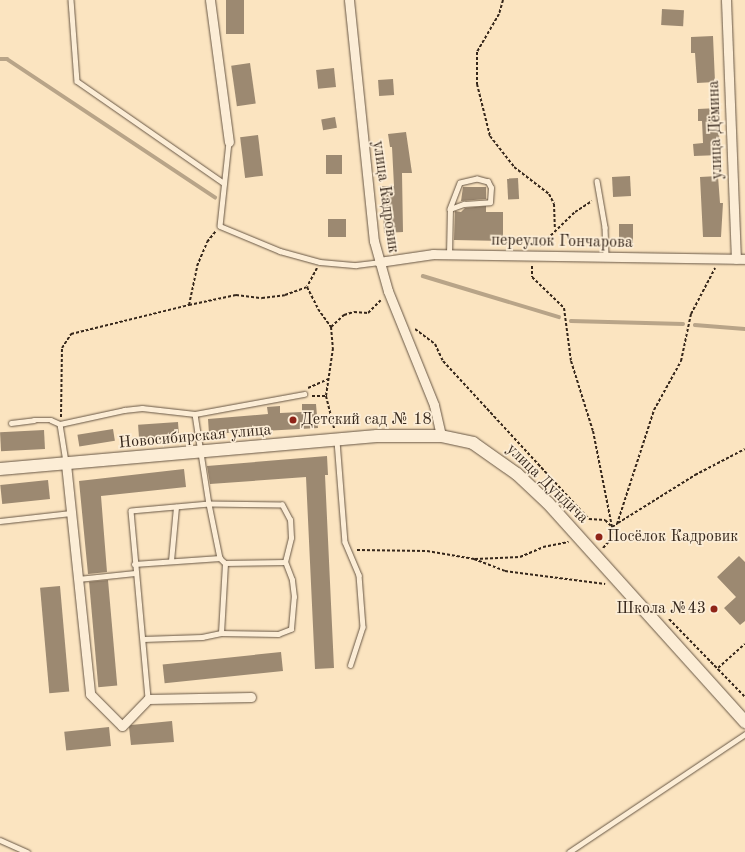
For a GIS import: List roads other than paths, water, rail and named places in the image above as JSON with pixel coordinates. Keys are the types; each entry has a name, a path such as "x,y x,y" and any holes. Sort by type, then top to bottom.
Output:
{"main road":[{"name":"Новосибирская улица","path":"0,469 377,436 441,436"},
{"name":"улица Дундича","path":"441,436 474,443 497,458 543,498 581,539 601,552 705,680 745,722"}],"street":[{"path":"210,0 229,142"},
{"name":"улица Кадровик","path":"350,0 368,208 379,262 388,291 403,324 434,405 441,436"},
{"name":"улица Дёмина","path":"726,0 741,259"},
{"name":"переулок Гончарова","path":"379,262 404,257 449,255 741,259"},
{"path":"66,464 90,694 122,726 148,699 250,697"}],"lane":[{"path":"71,0 76,81 224,183"},
{"path":"229,142 220,226 280,251 320,262 356,265 379,262"},
{"path":"449,255 450,209 460,183 477,179 488,182 491,188 490,202 464,204 450,209"},
{"path":"597,181 598,199 605,227 606,257"},
{"path":"11,423 34,420 51,420 60,424 124,410 142,408 195,414 304,394"},
{"path":"195,414 203,452 209,504 220,558 225,562 285,562"},
{"path":"60,424 66,464"},
{"path":"336,440 345,542 359,575 363,627 351,665"},
{"path":"143,639 202,637 222,633 278,634 291,629 294,597 292,580 285,562 291,538 290,520 282,505 209,504 131,511 134,564 143,639 148,699"},
{"path":"170,561 176,507"},
{"path":"0,521 71,513"},
{"path":"134,564 220,558"},
{"path":"222,633 225,562"},
{"path":"78,579 135,573"},
{"path":"569,852 745,734"},
{"path":"0,840 27,852"}],"waterway":[{"path":"0,59 7,59 215,197"},
{"path":"423,276 559,317"},
{"path":"571,321 683,324"},
{"path":"695,325 745,329"}],"place":[{"name":"Детский сад № 18","path":"293,420"},
{"name":"Посёлок Кадровик","path":"599,537"},
{"name":"Школа №43","path":"714,609"}]}
